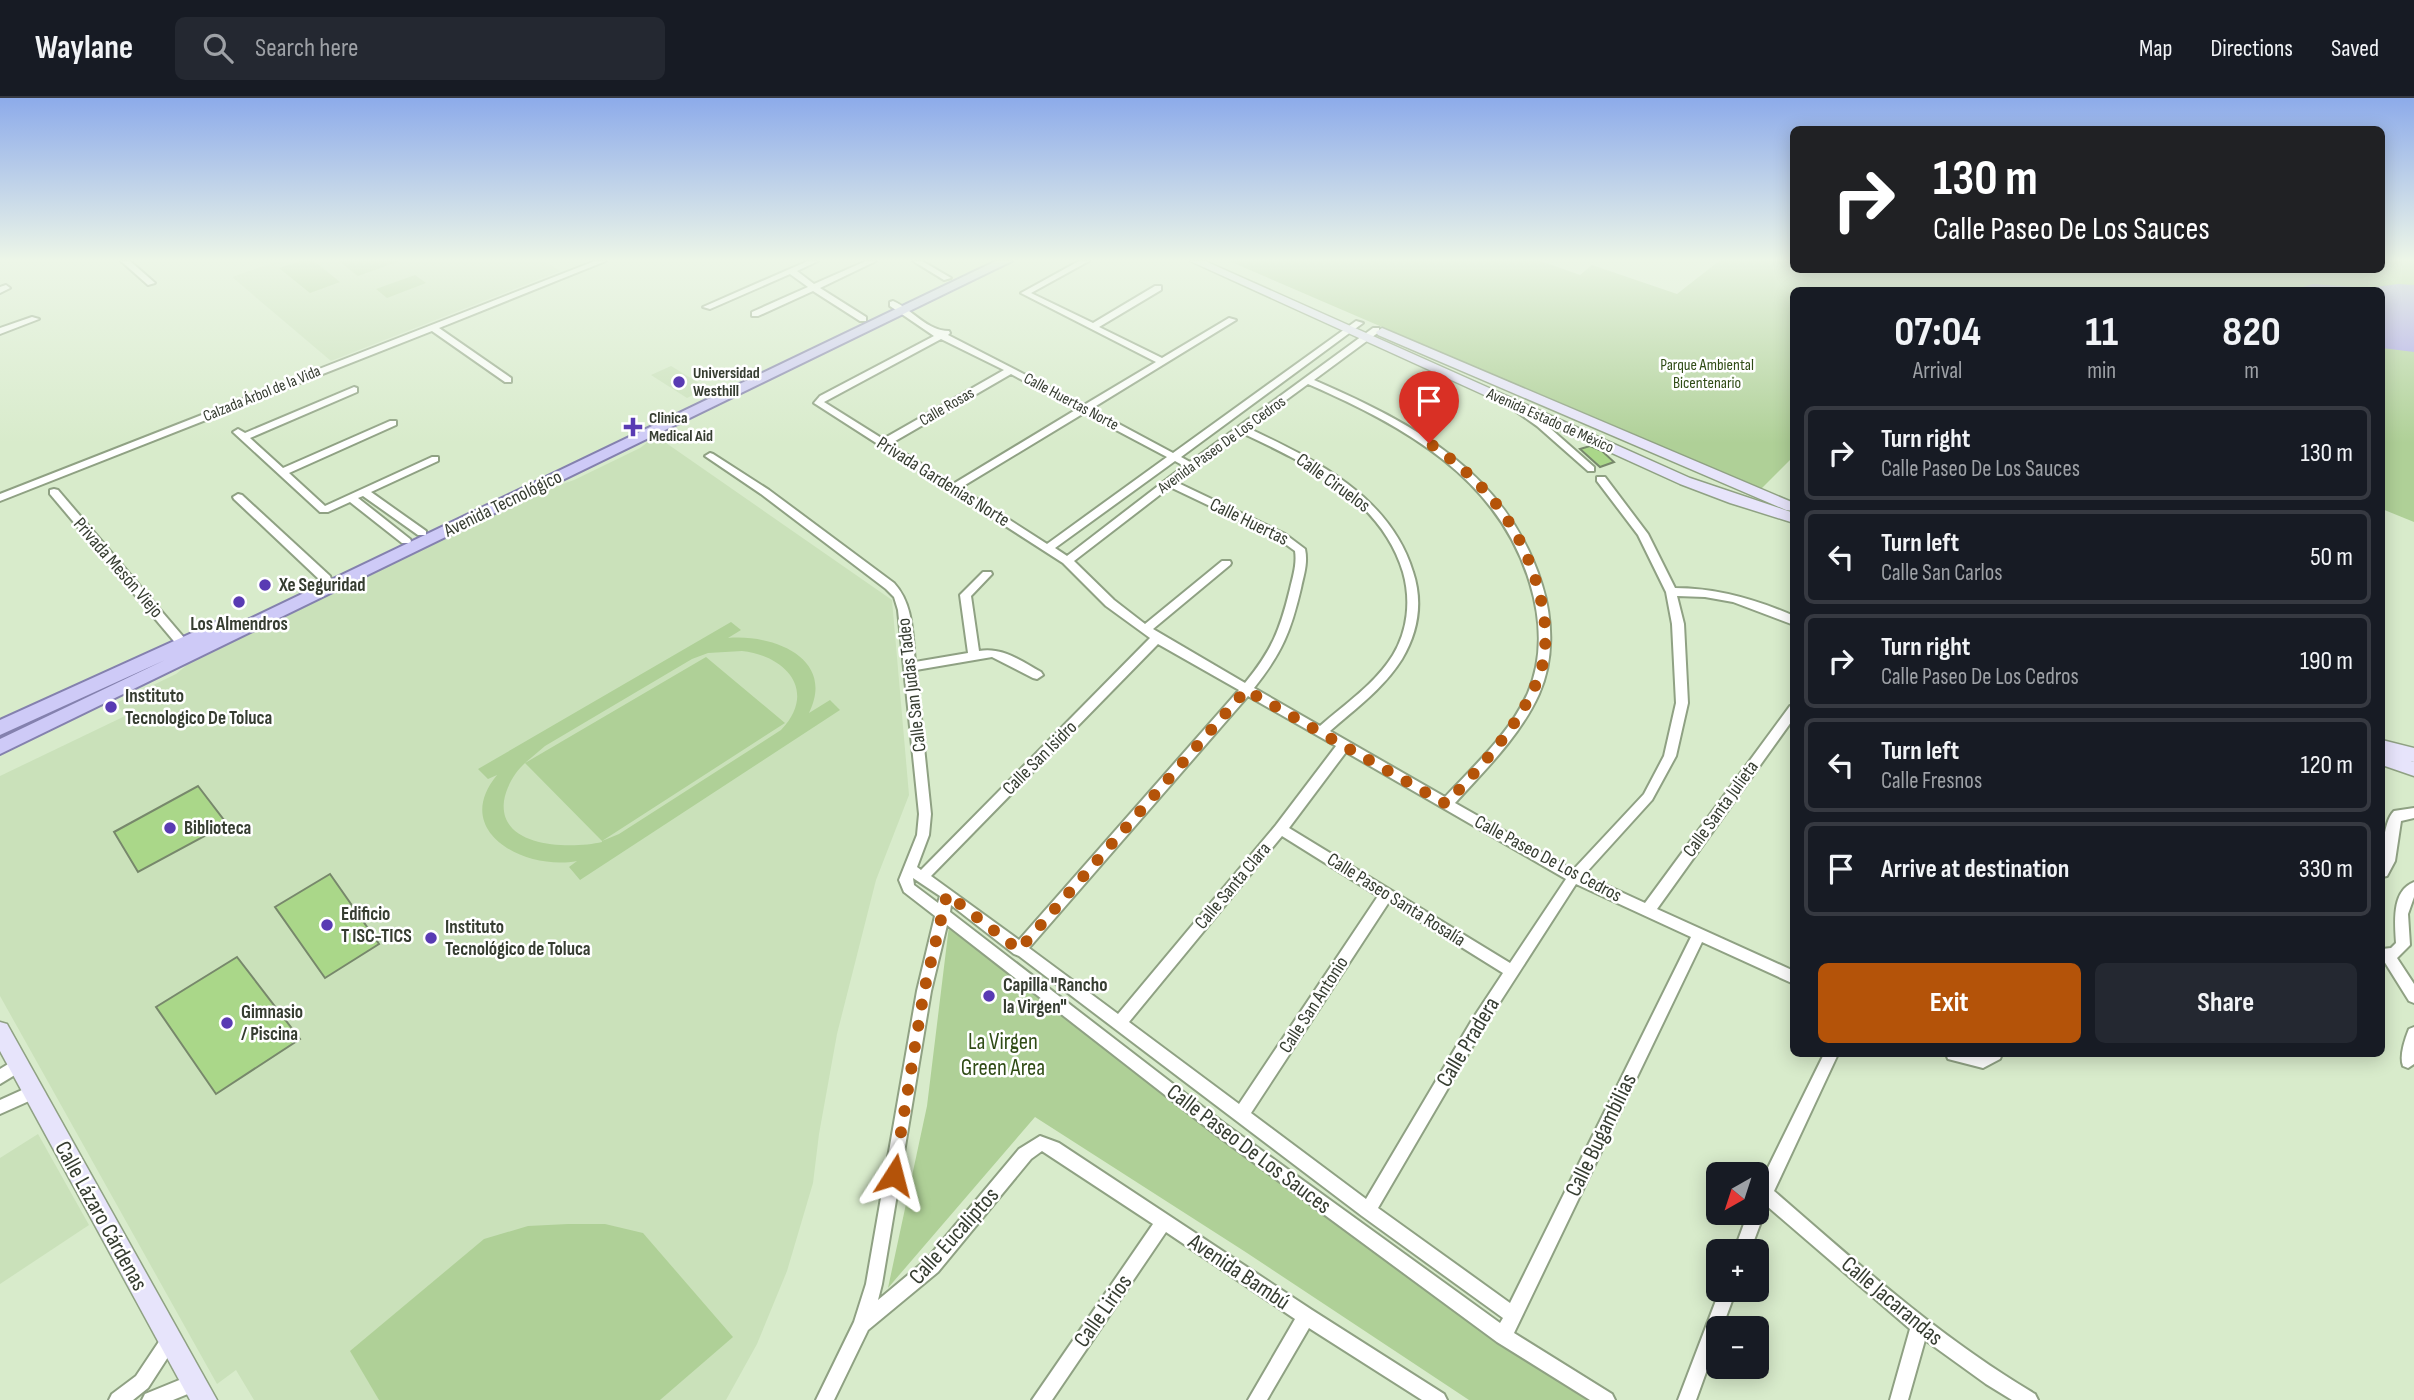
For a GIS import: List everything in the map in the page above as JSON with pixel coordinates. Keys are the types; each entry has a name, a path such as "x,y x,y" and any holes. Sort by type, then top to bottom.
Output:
{"main road":[{"name":"Avenida Tecnológico","path":"0,747 182,643 326,579 410,534 857,322"},
{"name":"Avenida Tecnológico","path":"0,728 82,698 867,322"},
{"name":"Avenida Estado de México","path":"1343,322 1434,355 1790,506"},
{"name":"Avenida Estado de México","path":"1344,322 1353,326"},
{"name":"Avenida Estado de México","path":"1371,334 1418,362 1685,481 1735,500 1790,516"},
{"path":"1418,362 1434,355"},
{"path":"1437,370 1452,363"},
{"path":"2385,747 2414,755"},
{"path":"2385,759 2414,769"},
{"name":"Calle Lázaro Cárdenas","path":"0,1031 9,1071 33,1092 199,1391"}],"street":[{"path":"0,331 27,322"},
{"name":"Calzada Árbol de la Vida","path":"0,498 445,322"},
{"name":"Calle Huertas Norte","path":"922,322 1191,466"},
{"path":"1083,322 1163,362"},
{"path":"1093,327 1102,322"},
{"path":"953,488 1229,322"},
{"name":"Avenida Paseo De Los Cedros","path":"1048,548 1353,326"},
{"path":"432,327 508,380"},
{"name":"Avenida Paseo De Los Cedros","path":"1067,561 1371,334"},
{"path":"819,403 821,399 945,336"},
{"name":"Calle Rosas","path":"883,444 1011,370"},
{"path":"1309,381 1410,430 1472,477 1503,512 1526,550 1536,580 1546,638 1539,676 1527,703 1507,732 1446,804"},
{"path":"354,390 241,435 327,509 435,460"},
{"path":"1507,402 1540,424 1591,469"},
{"name":"Privada Gardenias Norte","path":"819,403 1067,561"},
{"path":"282,472 393,423"},
{"name":"Calle Ciruelos","path":"1242,429 1312,465 1366,504 1392,533 1403,551 1410,574 1414,597 1411,624 1392,665 1321,732"},
{"name":"Calle San Judas Tadeo","path":"710,456 765,492 894,589 899,596 904,610 911,667 925,814 913,876"},
{"name":"Calle Pradera","path":"1368,1210 1511,971 1574,877 1648,797 1670,756 1682,703 1678,624 1671,592 1643,534 1601,479"},
{"name":"Calle Huertas","path":"1170,483 1281,536 1298,547 1302,553 1285,636 1270,662 1246,690"},
{"name":"Privada Mesón Viejo","path":"54,492 182,643"},
{"path":"364,492 380,503 410,534"},
{"path":"238,497 326,579"},
{"path":"352,498 410,534"},
{"path":"368,510 380,503"},
{"name":"Calle Paseo De Los Cedros","path":"1067,561 1110,603 1145,630 1246,690 1574,877 1790,976"},
{"path":"1145,630 1226,563"},
{"path":"974,654 965,595 987,573"},
{"path":"1671,592 1705,592 1737,597 1790,619"},
{"name":"Calle San Isidro","path":"913,876 1157,638"},
{"path":"911,667 974,654 997,654 1037,675"},
{"path":"1019,950 1246,690"},
{"name":"Calle Santa Julieta","path":"1648,910 1790,715"},
{"name":"Calle Santa Clara","path":"1118,1024 1281,829 1344,745"},
{"path":"2385,866 2388,861 2387,835 2399,815 2414,813"},
{"name":"Calle Paseo Santa Rosalía","path":"1281,829 1511,971"},
{"name":"Calle Paseo De Los Sauces","path":"913,876 947,894 1368,1210 1513,1315"},
{"name":"Calle Paseo De Los Sauces","path":"913,876 915,893 1220,1129 1503,1336 1606,1400"},
{"path":"825,1400 862,1324 884,1237 924,991 947,894"},
{"name":"Calle San Antonio","path":"1241,1114 1386,895"},
{"path":"2411,896 2400,912 2408,947 2385,955 2414,997"},
{"name":"Calle Bugambilias","path":"1503,1336 1699,934"},
{"path":"2408,1061 2414,1034"},
{"path":"1769,1180 1830,1057"},
{"path":"0,1107 33,1092"},
{"name":"Calle Eucaliptos","path":"862,1324 932,1266 1025,1154 1040,1143"},
{"name":"Avenida Bambú","path":"1040,1143 1438,1400"},
{"name":"Calle Jacarandas","path":"1769,1197 1966,1362 2029,1400"},
{"name":"Calle Lirios","path":"1041,1400 1164,1221"},
{"path":"1687,1400 1724,1302"},
{"path":"1257,1400 1306,1316"},
{"path":"1899,1400 1920,1326"},
{"path":"118,1400 142,1382 170,1340"},
{"path":"151,1400 199,1391"}],"shaded area":[{"path":"285,322 431,322 331,361"},
{"path":"2385,322 2414,322 2414,352 2385,348"},
{"name":"Universidad Westhill","path":"671,366 707,388 687,398 651,375"},
{"name":"Instituto Tecnológico de Toluca","path":"656,436 892,600 909,795 876,880 837,1034 813,1183 787,1271 757,1344 726,1400 254,1400 236,1370 217,1384 0,996 0,776 125,716 116,703 176,674 193,660 535,494 574,480 640,448"},
{"path":"38,1134 89,1225 0,1284 0,1158"}],"green space":[{"name":"Parque Ambiental Bicentenario","path":"1370,322 1790,322 1790,460 1760,490"},
{"path":"2385,322 2414,322 2414,522 2385,510"},
{"path":"731,622 741,630 728,638 763,640 781,645 796,653 807,664 814,678 815,694 809,713 830,700 840,710 580,880 569,867 577,861 557,863 536,860 500,843 488,830 482,814 485,795 497,775 488,779 478,769","holes":["742,651 758,654 783,668 797,689 797,702 792,716 781,730 619,834 602,842 573,845 540,842 524,837 513,829 505,817 504,801 512,780 521,767 545,746 692,659 708,653"]},
{"path":"706,657 785,723 602,841 525,763"},
{"name":"La Virgen Green Area","path":"949,926 1596,1400 1469,1400 1035,1117 888,1288 927,1106"},
{"path":"605,1224 643,1233 733,1337 660,1400 379,1400 350,1351 484,1239 528,1226"}],"building":[{"path":"1590,446 1602,451 1614,462 1600,467 1580,449"},
{"name":"Biblioteca","path":"198,786 227,824 138,872 114,832"},
{"name":"Edificio T ISC-TICS","path":"330,874 379,944 325,978 275,907"},
{"name":"Gimnasio / Piscina","path":"237,957 300,1039 216,1094 156,1007"}],"place":[{"name":"Universidad Westhill","path":"679,382"},
{"name":"Clinica Medical Aid","path":"633,427"},
{"name":"Xe Seguridad","path":"265,585"},
{"name":"Los Almendros","path":"239,602"},
{"name":"Instituto Tecnologico De Toluca","path":"111,707"},
{"name":"Biblioteca","path":"170,828"},
{"name":"Edificio T ISC-TICS","path":"327,925"},
{"name":"Instituto Tecnológico de Toluca","path":"431,938"},
{"name":"Capilla \"Rancho la Virgen\"","path":"989,996"},
{"name":"Gimnasio / Piscina","path":"227,1023"}],"route":[{"path":"894,1175 924,991 947,894 1019,950 1246,690 1446,804 1482,765 1507,732 1527,703 1539,676 1546,638 1536,580 1526,550 1503,512 1472,477 1429,443"}]}
